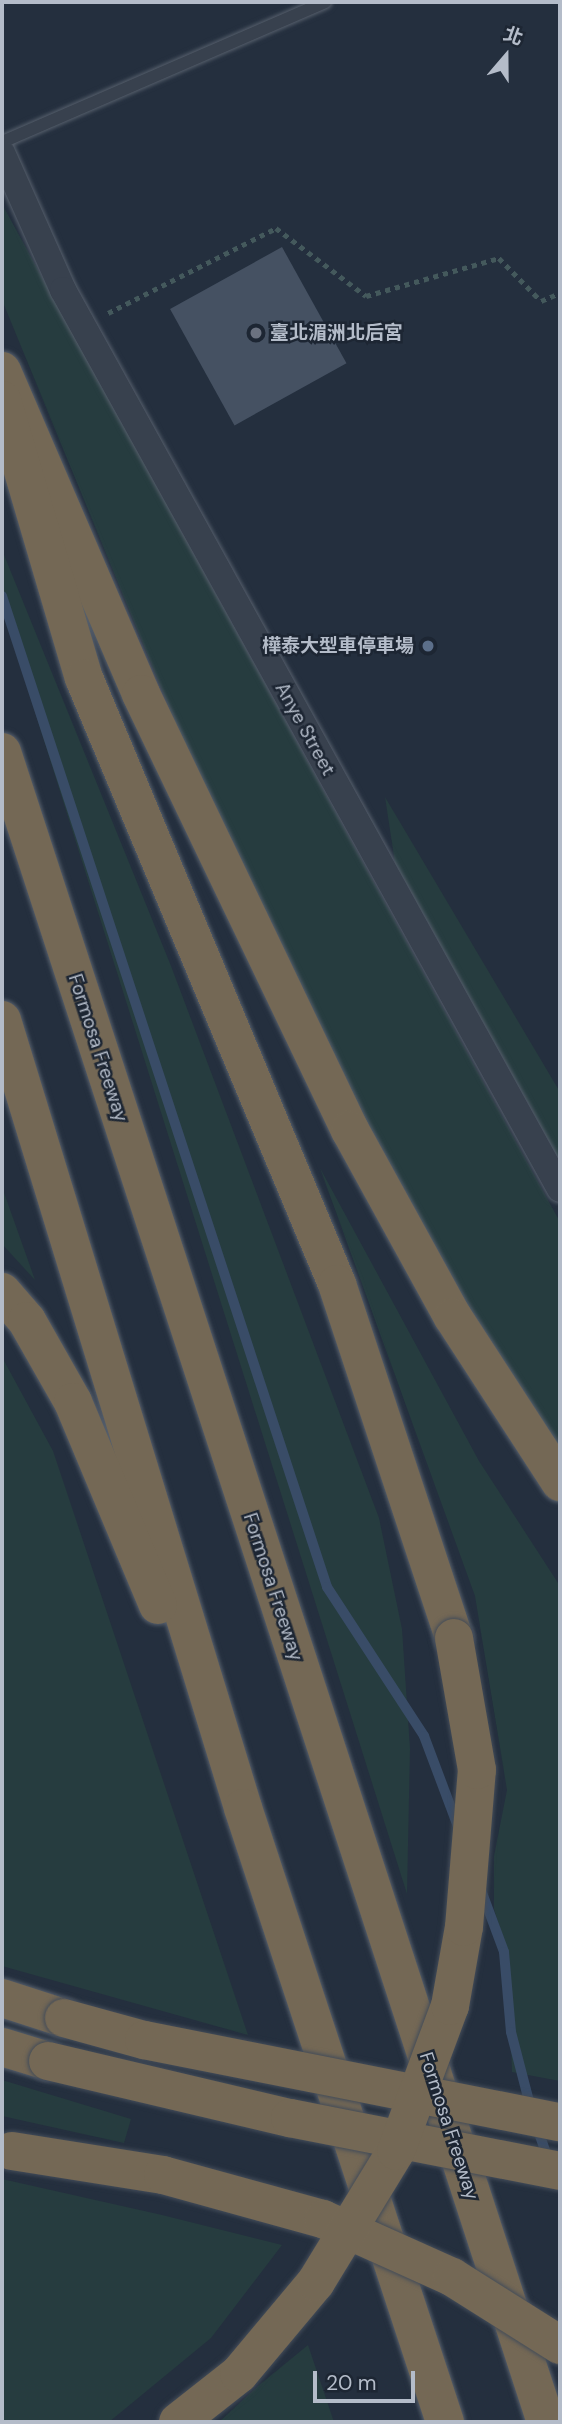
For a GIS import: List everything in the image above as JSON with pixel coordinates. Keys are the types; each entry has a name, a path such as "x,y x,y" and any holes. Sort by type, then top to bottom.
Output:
{"highway":[{"path":"2,371 152,719 337,1105 453,1317 560,1482"},
{"path":"2,401 84,678 337,1284 454,1638 477,1770 464,1927 450,2006 396,2151 316,2282 239,2374 178,2422"},
{"name":"Formosa Freeway","path":"2,752 545,2422"},
{"path":"2,1020 243,1808 445,2422"},
{"path":"2,1292 27,1321 73,1402 243,1808"},
{"path":"2,1998 157,2043 560,2122"},
{"path":"2,2048 290,2118 560,2171"},
{"path":"7,2151 163,2175 323,2219 452,2277 560,2346"}],"street":[{"name":"Anye Street","path":"2,153 63,290 86,324 560,1189"}],"lane":[{"path":"2,142 325,2"}],"path":[{"path":"86,324 276,228 366,296 499,258 541,301 560,293"}],"green space":[{"path":"2,204 560,1222 560,1454 468,1320 254,914 2,300"},
{"path":"2,550 171,966 379,1518 402,1629 410,1749 407,1894 2,607"},
{"path":"385,797 560,1092 560,1161 395,863"},
{"path":"320,1168 479,1461 560,1586 560,2081 512,2072 508,1954 494,1909 494,1856 507,1790 475,1596"},
{"path":"2,1187 35,1280 2,1244"},
{"path":"2,1357 53,1451 248,2035 2,1966"},
{"path":"2,2080 131,2119 124,2143 2,2116"},
{"path":"2,2179 282,2245 211,2338 109,2422 2,2422"},
{"path":"308,2345 334,2422 219,2422 258,2386"}],"building":[{"name":"臺北湄洲北后宮","path":"282,247 346,363 235,425 170,309"}],"waterway":[{"path":"2,596 327,1587 424,1736 459,1829"},
{"path":"481,1890 504,1952 511,2032 531,2109"},
{"path":"537,2127 549,2161"}],"place":[{"name":"臺北湄洲北后宮","path":"256,333"},
{"name":"樺泰大型車停車場","path":"428,646"}]}
